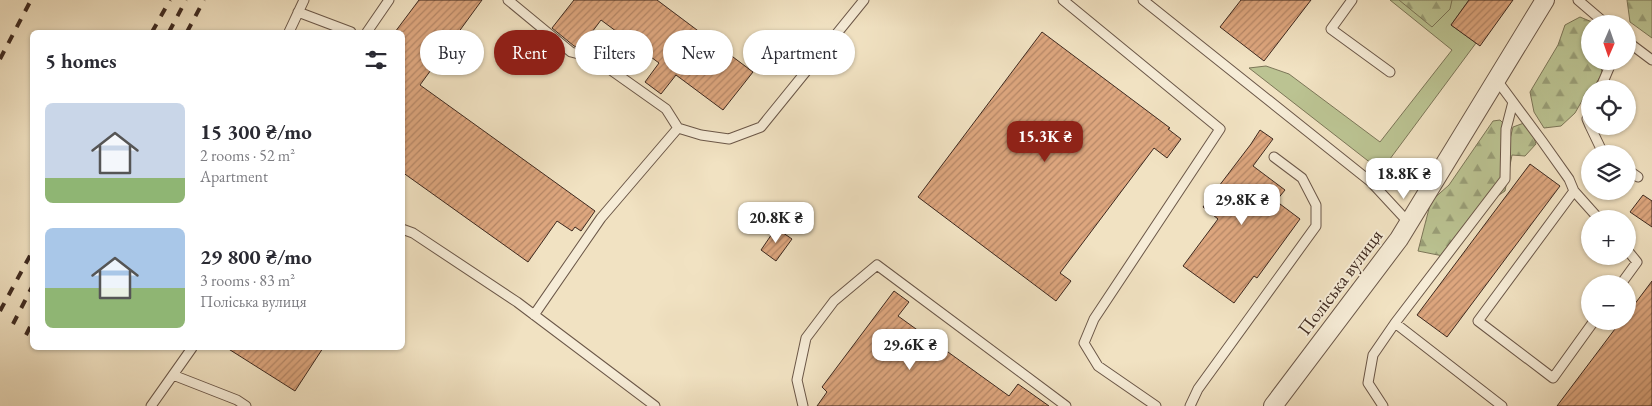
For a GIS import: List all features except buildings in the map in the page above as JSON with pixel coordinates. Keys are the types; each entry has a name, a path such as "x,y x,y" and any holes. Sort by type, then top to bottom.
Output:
{"street":[{"name":"Поліська вулиця","path":"1273,406 1399,239 1545,0"}],"lane":[{"path":"290,30 304,0"},
{"path":"368,30 389,0"},
{"path":"508,0 571,52 594,58 666,109 678,128 701,135 729,139 762,127 864,0"},
{"path":"1063,0 1220,129 1094,319 1084,343 1098,366 1156,406"},
{"path":"1143,0 1371,182 1409,223"},
{"path":"1352,0 1331,29 1390,72"},
{"path":"1578,0 1596,15"},
{"path":"298,12 346,30"},
{"path":"1636,48 1652,60"},
{"path":"1496,79 1569,179 1574,191 1591,210"},
{"path":"1383,406 1368,383 1373,355 1395,323 1505,179 1506,129 1513,102"},
{"path":"534,315 601,218 678,128"},
{"path":"1190,406 1198,389 1316,226 1316,205 1302,178 1274,157"},
{"path":"1574,191 1478,322 1553,378 1588,330"},
{"path":"405,230 413,233 534,315 655,406"},
{"path":"803,406 797,380 806,338 834,301 877,265 1066,406"},
{"path":"1395,323 1502,406"},
{"path":"151,406 191,350"},
{"path":"173,375 237,400 246,406"}],"green space":[{"path":"1390,0 1469,0 1451,25 1476,43 1381,171 1249,68 1266,66 1289,74 1380,142 1452,50"},
{"path":"1399,0 1452,0 1450,9 1432,27"},
{"path":"1627,0 1652,0 1652,38 1636,26 1636,15 1629,15"},
{"path":"1581,17 1581,70 1602,70 1602,74 1598,80 1581,80 1581,102 1575,113 1561,126 1544,128 1534,112 1530,92 1558,45 1565,25"},
{"path":"1500,120 1504,124 1509,143 1513,127 1524,123 1530,127 1536,144 1525,156 1512,155 1505,191 1477,210 1443,256 1418,251 1431,201 1449,185 1493,121"}],"railway":[{"path":"0,59 31,0"},
{"path":"153,30 170,0"},
{"path":"170,30 186,0"},
{"path":"188,30 204,0"},
{"path":"0,311 30,256"},
{"path":"13,324 30,291"},
{"path":"26,335 30,327"}]}
